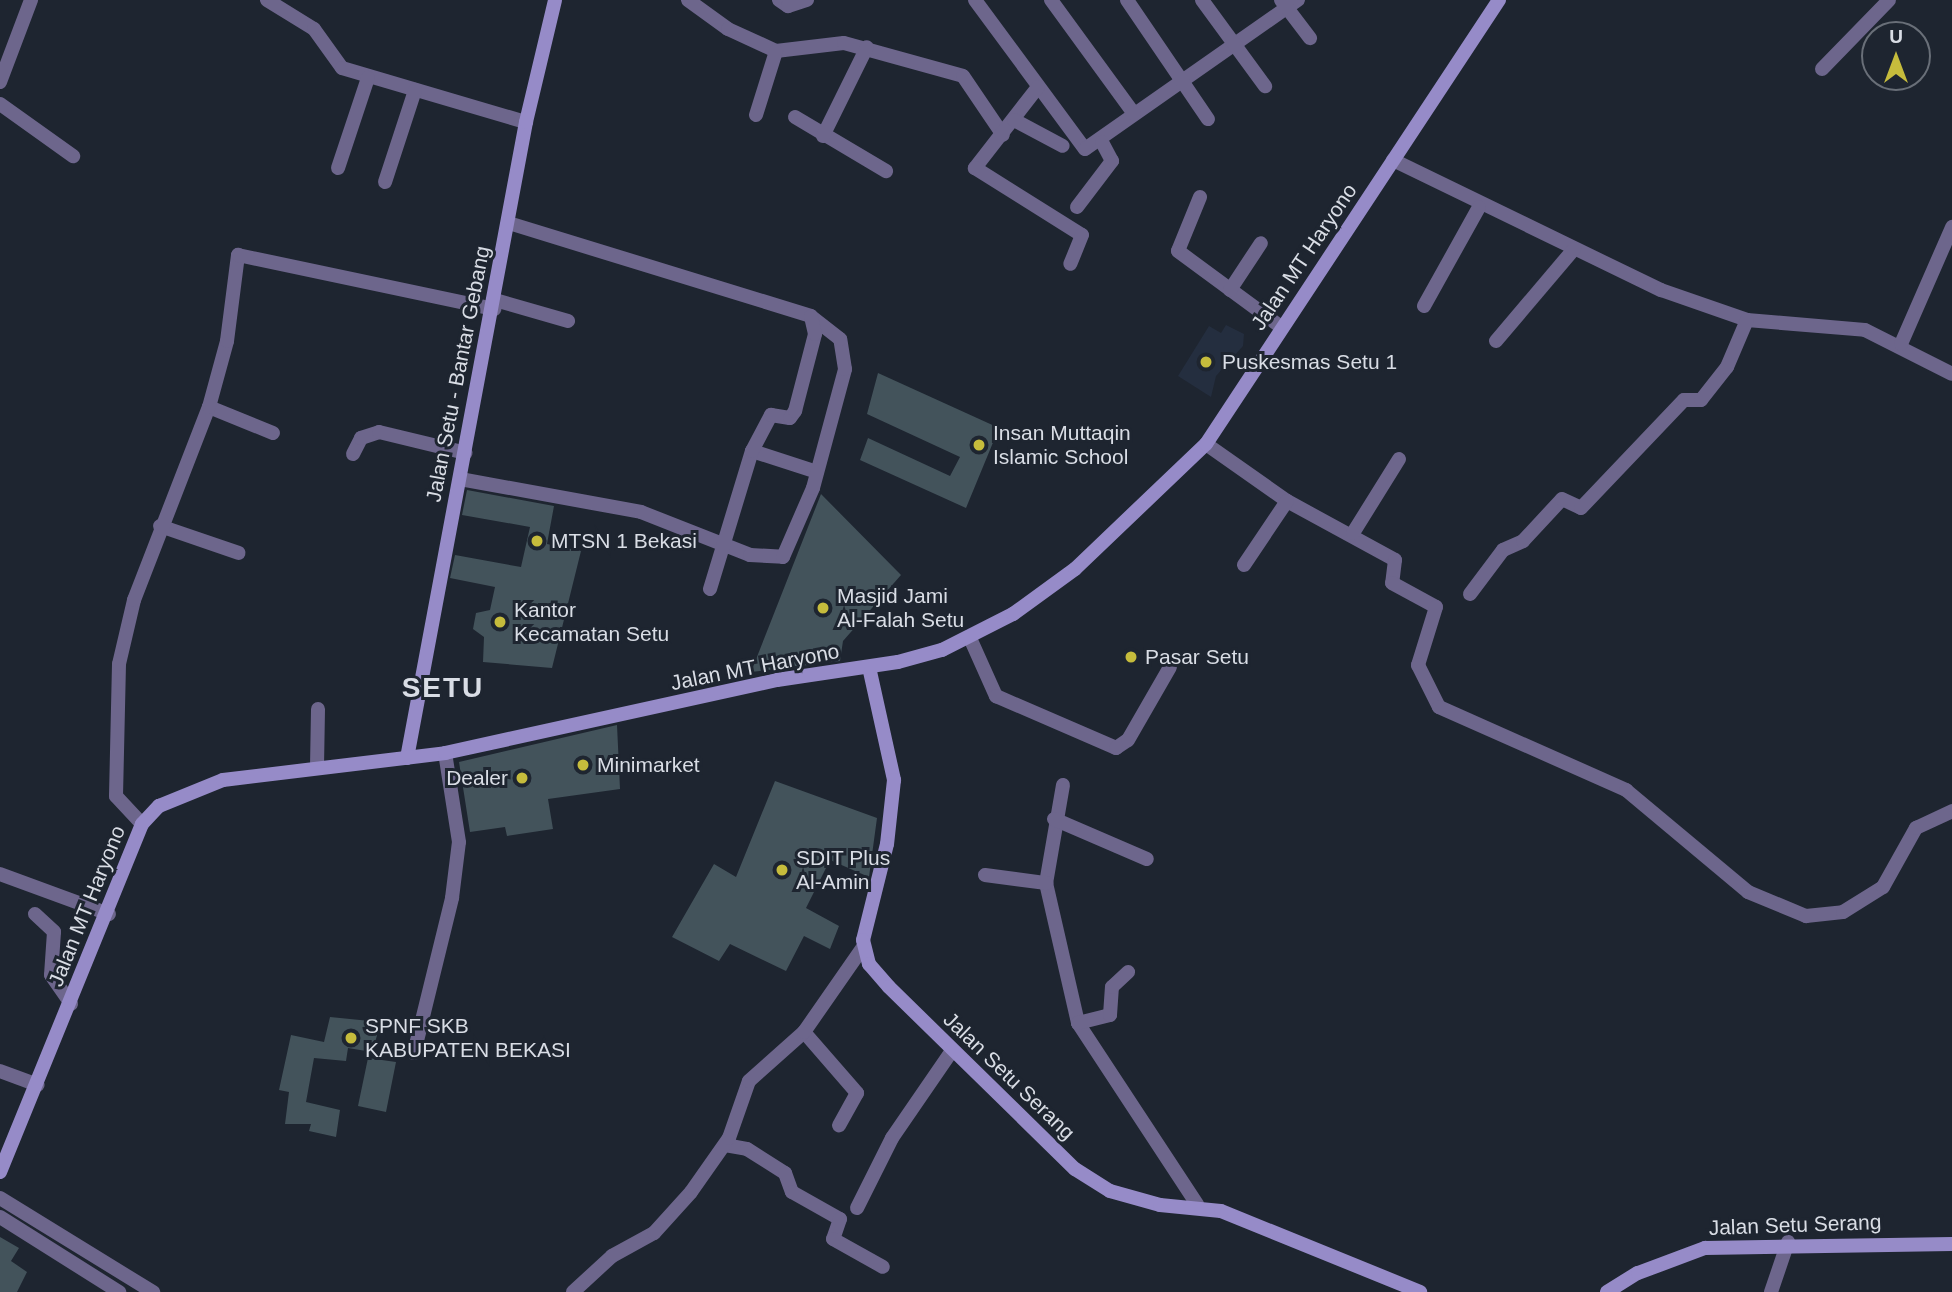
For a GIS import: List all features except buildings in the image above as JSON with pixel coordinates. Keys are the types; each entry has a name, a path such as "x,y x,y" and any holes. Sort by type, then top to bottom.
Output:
{"main road":[{"name":"Jalan Setu - Bantar Gebang","path":"407,758 526,122 555,0"},
{"name":"Jalan MT Haryono","path":"0,1172 109,914 142,824 159,806 223,780 445,753 777,680 869,667 970,638 1075,569 1206,444 1499,0"},
{"path":"863,947 894,759 869,667"},
{"name":"Jalan Setu Serang","path":"863,947 876,971 951,1052 1076,1169 1110,1191 1160,1205 1196,1204 1239,1217 1420,1292"},
{"name":"Jalan Setu Serang","path":"1607,1292 1678,1255 1788,1242 1952,1244"}],"street":[{"path":"0,80 31,0"},
{"path":"267,0 314,29 334,63 368,78 526,122"},
{"path":"688,0 728,29 776,51 844,43 867,47 972,81 1003,135"},
{"path":"779,0 788,6 807,0"},
{"path":"975,0 1080,146 1102,142 1181,78 1288,2 1310,38"},
{"path":"1051,0 1135,114"},
{"path":"1128,0 1208,119"},
{"path":"1202,0 1265,86"},
{"path":"1822,69 1889,0"},
{"path":"822,136 867,47"},
{"path":"756,115 776,51"},
{"path":"338,168 368,78"},
{"path":"1038,88 975,168 1082,235 1069,264"},
{"path":"385,182 415,90"},
{"path":"0,104 74,156"},
{"path":"795,117 822,136 886,172"},
{"path":"1014,120 1063,146"},
{"path":"1077,207 1112,161 1102,142"},
{"path":"1393,160 1479,207 1661,290 1747,320 1865,330 1901,344 1952,374"},
{"path":"1200,197 1176,247 1281,327"},
{"path":"1424,306 1479,207"},
{"path":"460,479 640,512 721,540 750,555 786,555 835,418 845,350 831,328 811,316 509,223"},
{"path":"1901,344 1952,227"},
{"path":"1230,290 1261,243"},
{"path":"1496,341 1574,250"},
{"path":"142,824 116,796 119,664 160,526 209,407 227,341 235,265 243,252 568,321"},
{"path":"710,589 721,540 752,451 771,415 790,418 795,411 815,334 811,316"},
{"path":"1470,594 1503,550 1523,541 1562,499 1581,509 1684,400 1701,400 1727,367 1747,320"},
{"path":"209,407 273,433"},
{"path":"354,454 360,439 379,432 466,453"},
{"path":"1206,444 1287,501 1353,533 1395,560 1394,585 1436,607 1418,665 1439,707 1601,776 1626,790 1730,880 1768,902 1819,917 1843,912 1883,887 1916,828 1952,811"},
{"path":"752,451 817,472"},
{"path":"1353,533 1399,459"},
{"path":"1244,565 1287,501"},
{"path":"160,526 239,553"},
{"path":"970,638 996,696 1116,748 1128,740 1170,667"},
{"path":"317,767 318,709"},
{"path":"414,1053 452,898 459,842 445,753"},
{"path":"1063,785 1054,819 1046,883 1078,1023 1196,1204"},
{"path":"1054,819 1147,859"},
{"path":"0,874 109,914"},
{"path":"985,875 1046,883"},
{"path":"35,914 54,932 51,975 71,1004"},
{"path":"573,1292 612,1256 654,1233 724,1145 748,1081 804,1032 863,947"},
{"path":"1078,1023 1110,1016 1112,987 1128,972"},
{"path":"804,1032 857,1093 839,1125"},
{"path":"857,1208 892,1138 951,1052"},
{"path":"0,1071 38,1086"},
{"path":"724,1145 747,1149 785,1173 792,1192 840,1219 833,1239 883,1267"},
{"path":"0,1198 153,1292"},
{"path":"0,1217 119,1292"},
{"path":"1771,1292 1788,1242"}],"shaded area":[{"name":"Puskesmas Setu 1","path":"1226,325 1244,334 1243,346 1216,376 1211,397 1178,376 1209,326 1221,333"}],"place":[{"name":"Puskesmas Setu 1","path":"1206,362"},
{"name":"Insan Muttaqin Islamic School","path":"979,445"},
{"name":"MTSN 1 Bekasi","path":"537,541"},
{"name":"Masjid Jami Al-Falah Setu","path":"823,608"},
{"name":"Kantor Kecamatan Setu","path":"500,622"},
{"name":"Pasar Setu","path":"1131,657"},
{"name":"Minimarket","path":"583,765"},
{"name":"Dealer","path":"522,778"},
{"name":"SDIT Plus Al-Amin","path":"782,870"},
{"name":"SPNF SKB KABUPATEN BEKASI","path":"351,1038"}],"district":[{"name":"SETU","path":"443,688"}]}
